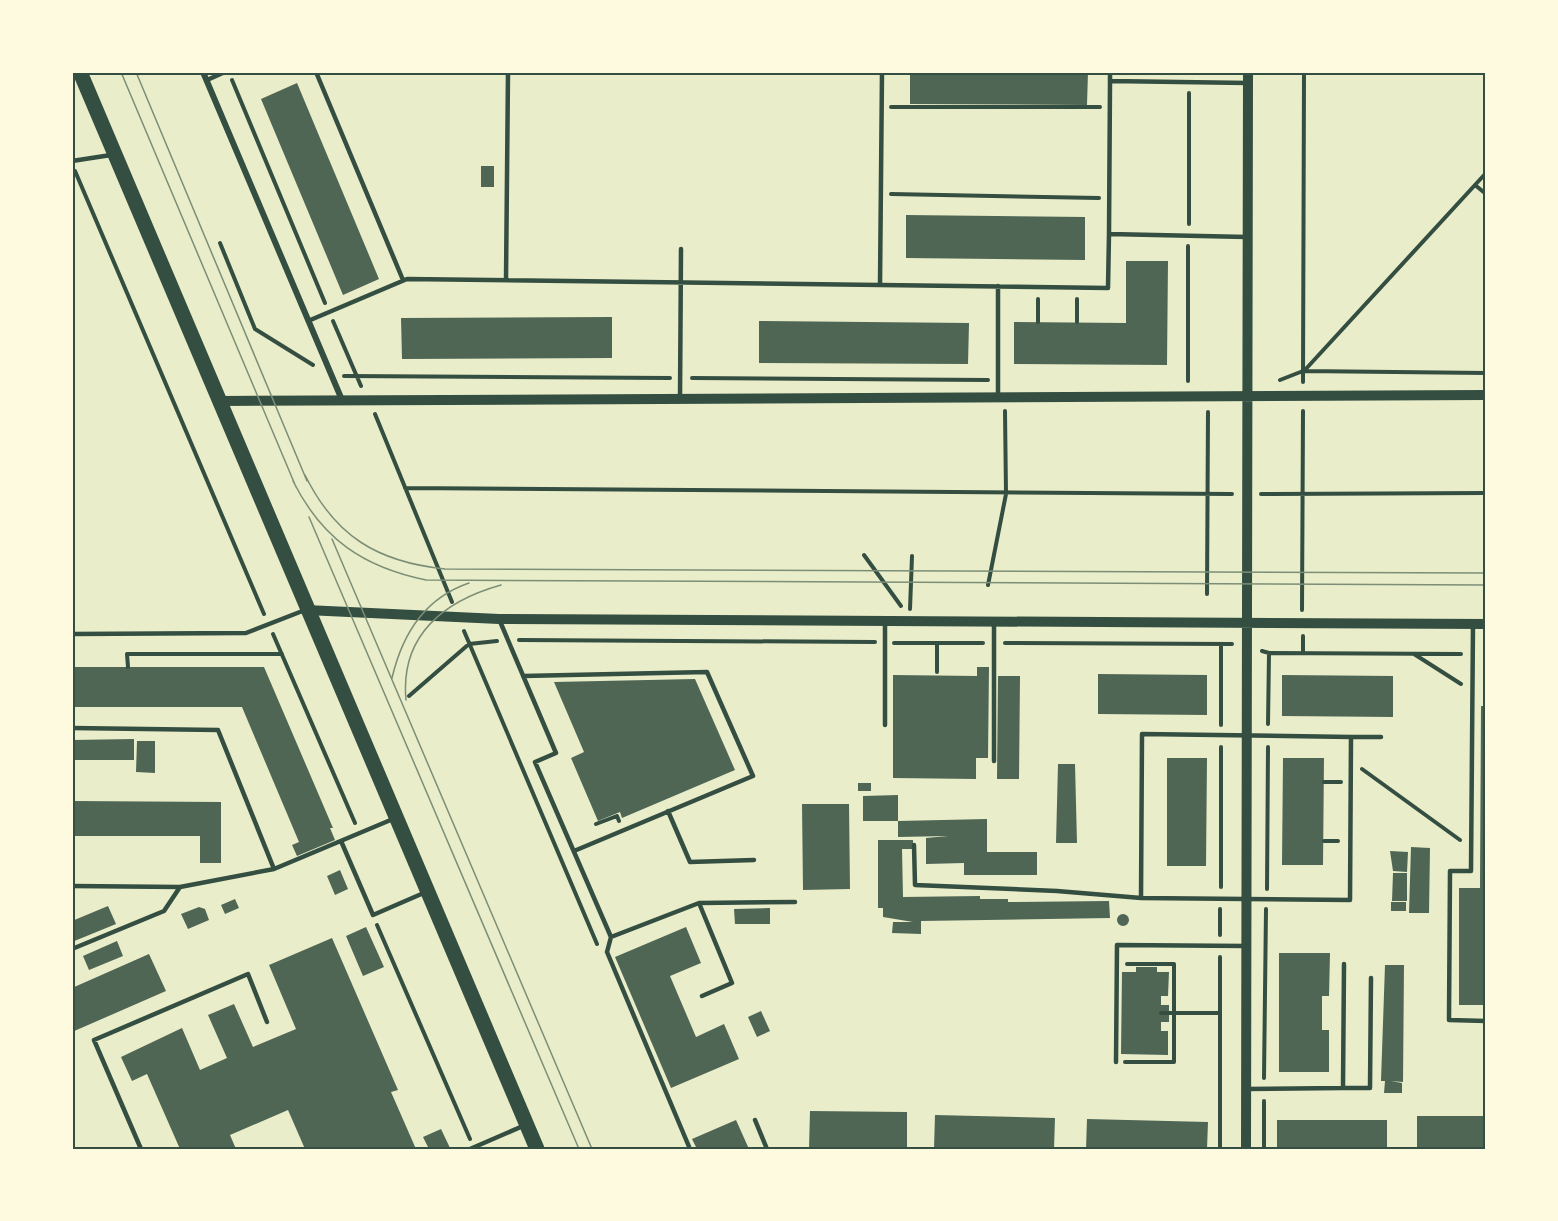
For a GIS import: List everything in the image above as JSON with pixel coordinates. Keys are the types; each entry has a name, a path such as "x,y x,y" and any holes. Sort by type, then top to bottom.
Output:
{"main road":[{"path":"80,72 306,610 537,1149"}],"street":[{"path":"204,72 342,400"},
{"path":"1246,1149 1245,624 1248,77"},
{"path":"220,401 1246,394 1486,395"},
{"path":"306,610 499,619 885,623 1486,624"}],"lane":[{"path":"207,80 227,72"},
{"path":"316,72 403,280"},
{"path":"506,280 508,72"},
{"path":"880,285 882,72"},
{"path":"308,321 403,280 1108,288 1110,72"},
{"path":"1110,81 1248,77"},
{"path":"72,163 115,154"},
{"path":"1109,234 1247,237"},
{"path":"680,398 681,249"},
{"path":"998,286 998,380 1002,396"},
{"path":"72,634 246,633 306,610"},
{"path":"499,619 556,753 535,762 611,937 607,952 690,1149"},
{"path":"885,623 885,725"},
{"path":"994,623 994,761"},
{"path":"1473,624 1472,871 1450,871 1449,1020 1486,1021"},
{"path":"523,676 707,672 753,776 574,851"},
{"path":"72,729 218,730 274,869"},
{"path":"1142,898 1142,734 1381,737"},
{"path":"914,845 915,885 1057,891 1142,898 1350,900 1351,737"},
{"path":"668,811 690,862 754,860"},
{"path":"72,886 180,887 274,869 396,818"},
{"path":"341,841 373,915 428,891"},
{"path":"72,949 164,911 180,887"},
{"path":"611,937 699,903 795,902"},
{"path":"699,903 732,983 702,996"},
{"path":"1116,1062 1117,945 1246,946"},
{"path":"1343,1088 1344,964"},
{"path":"141,1149 94,1040 248,974 267,1022"},
{"path":"1247,1089 1370,1088 1371,978"},
{"path":"755,1120 767,1149"},
{"path":"473,1148 527,1125"}],"path":[{"path":"227,72 356,376 369,400 458,618 597,945"},
{"path":"1303,653 1304,72"},
{"path":"882,107 1110,107"},
{"path":"72,163 268,624 360,833"},
{"path":"1304,371 1486,173"},
{"path":"1474,185 1486,194"},
{"path":"881,194 1109,198"},
{"path":"220,243 255,329 331,376 998,380"},
{"path":"1038,287 1038,322"},
{"path":"1077,288 1077,322"},
{"path":"1275,381 1304,371 1486,373"},
{"path":"1176,381 1200,381"},
{"path":"988,585 1006,494 1002,396"},
{"path":"1207,594 1208,411"},
{"path":"405,489 1006,494 1486,493"},
{"path":"864,555 910,618 912,556"},
{"path":"409,696 469,644 507,640 1246,645 1269,653 1473,654"},
{"path":"937,643 937,672"},
{"path":"128,667 127,654 282,654"},
{"path":"1414,654 1473,692"},
{"path":"1352,762 1471,848"},
{"path":"373,915 473,1148"},
{"path":"1116,963 1174,964 1174,1062 1116,1062"},
{"path":"1161,1012 1220,1013"}],"building":[{"path":"910,72 1088,72 1087,105 910,104"},
{"path":"297,83 379,279 343,295 261,99"},
{"path":"481,166 494,166 494,187 481,187"},
{"path":"906,215 1085,217 1085,260 906,258"},
{"path":"1126,261 1168,261 1167,365 1014,364 1014,322 1126,323"},
{"path":"612,317 612,358 402,359 401,318"},
{"path":"759,321 969,323 968,364 759,363"},
{"path":"72,667 264,667 333,828 330,828 335,840 297,856 292,845 299,842 242,707 72,707"},
{"path":"977,667 989,667 988,758 976,758 976,779 893,778 893,675 977,676"},
{"path":"1098,674 1207,675 1207,715 1098,714"},
{"path":"1282,675 1393,676 1393,717 1282,716"},
{"path":"998,676 1020,676 1019,779 997,779"},
{"path":"695,679 735,770 622,818 620,812 598,821 571,758 584,752 554,682"},
{"path":"1481,706 1486,706 1486,1005 1459,1005 1459,888 1480,888"},
{"path":"134,739 134,760 72,760 72,740"},
{"path":"137,741 155,741 155,773 136,772"},
{"path":"1167,758 1207,758 1206,866 1167,866"},
{"path":"1283,758 1324,758 1323,865 1282,865"},
{"path":"1058,764 1075,764 1077,843 1056,843"},
{"path":"858,783 871,783 871,791 858,791"},
{"path":"898,795 898,821 863,821 863,796"},
{"path":"72,801 221,802 221,863 200,863 200,836 72,836"},
{"path":"802,804 849,804 850,889 803,890"},
{"path":"987,819 987,852 1037,852 1037,875 964,875 964,863 926,864 926,838 948,836 898,837 898,821"},
{"path":"878,840 913,840 913,849 902,849 903,897 980,896 980,899 1008,899 1008,902 1109,901 1110,918 921,921 921,934 892,933 893,922 913,922 883,917 883,908 878,908"},
{"path":"1411,847 1430,848 1429,913 1409,913"},
{"path":"1390,851 1408,852 1407,872 1393,871"},
{"path":"340,870 348,889 335,895 327,876"},
{"path":"1393,873 1407,873 1407,901 1392,901"},
{"path":"235,899 239,908 225,914 221,905"},
{"path":"1391,902 1406,902 1406,911 1391,911"},
{"path":"108,906 116,924 72,942 72,921"},
{"path":"199,907 205,909 209,920 188,929 181,914"},
{"path":"770,908 770,924 735,924 734,909"},
{"path":"1123,914 1129,920 1123,926 1117,920"},
{"path":"366,927 384,967 363,976 346,936"},
{"path":"686,927 701,963 670,976 696,1037 724,1024 739,1059 671,1088 615,957"},
{"path":"332,938 398,1090 391,1092 416,1149 305,1149 288,1110 230,1135 236,1149 180,1149 147,1074 132,1081 121,1057 182,1028 200,1070 227,1058 208,1015 234,1004 253,1047 296,1029 269,965"},
{"path":"117,941 123,956 89,970 83,956"},
{"path":"1279,953 1330,953 1329,996 1322,996 1322,1030 1329,1030 1329,1072 1279,1072"},
{"path":"149,954 166,991 72,1032 72,988"},
{"path":"1385,965 1404,965 1403,1082 1391,1081 1402,1083 1402,1093 1384,1093 1385,1081 1381,1081"},
{"path":"1136,967 1157,967 1157,972 1169,972 1168,996 1161,996 1161,1005 1169,1005 1169,1022 1161,1022 1161,1031 1168,1031 1168,1055 1121,1054 1122,972 1136,972"},
{"path":"761,1011 770,1031 757,1037 748,1017"},
{"path":"810,1111 907,1112 907,1149 809,1149"},
{"path":"935,1115 1055,1118 1054,1149 934,1149"},
{"path":"1417,1116 1486,1116 1486,1149 1417,1149"},
{"path":"1087,1119 1208,1122 1207,1149 1086,1149"},
{"path":"736,1120 749,1149 697,1149 692,1139"},
{"path":"1277,1120 1387,1120 1387,1149 1277,1149"},
{"path":"441,1129 450,1148 429,1149 423,1137"}],"tram line":[{"path":"121,72 296,487"},
{"path":"136,72 307,481"},
{"path":"305,475 330,514 345,530 361,542 399,560 445,569 1486,573"},
{"path":"293,481 317,519 347,547 383,567 426,580 1486,585"},
{"path":"309,517 579,1149"},
{"path":"332,539 592,1149"},
{"path":"392,678 402,647 418,620 440,598 469,583"},
{"path":"406,700 406,677 410,657 418,639 430,624 444,611 461,601 501,585"}]}
